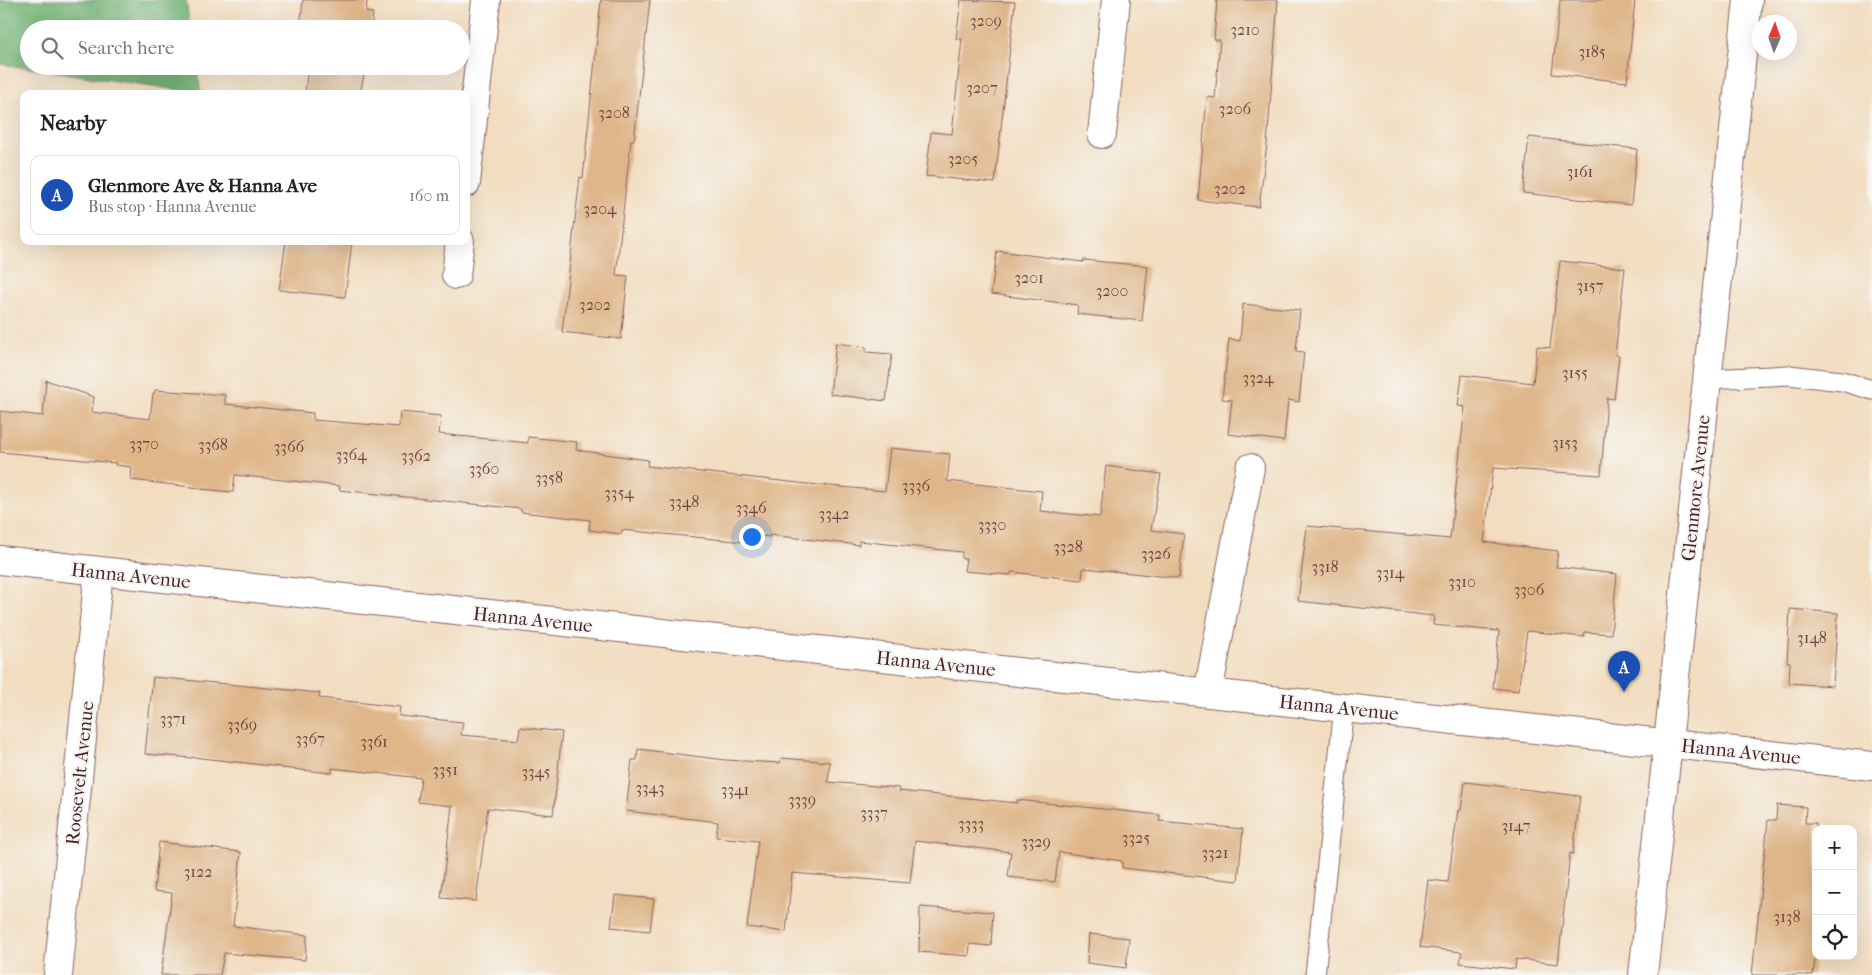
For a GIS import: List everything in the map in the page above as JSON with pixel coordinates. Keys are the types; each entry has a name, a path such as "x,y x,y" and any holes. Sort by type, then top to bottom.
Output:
{"street":[{"path":"470,146 486,0"},
{"path":"1102,134 1116,0"},
{"name":"Glenmore Avenue","path":"1642,975 1748,0"},
{"path":"456,275 460,245"},
{"path":"1208,693 1250,468"},
{"name":"Hanna Avenue","path":"0,560 1872,766"},
{"name":"Roosevelt Avenue","path":"58,975 99,571"}],"lane":[{"path":"1707,379 1789,375 1842,381 1872,390"},
{"path":"1315,975 1344,707"}],"green space":[{"path":"0,0 186,0 189,20 20,20 20,67 0,64"},
{"path":"76,75 198,75 200,90 180,90"}],"building":[{"path":"303,0 367,0 366,12 373,13 372,20 301,20"},
{"path":"601,0 650,0 634,140 631,140 616,275 628,276 621,339 562,332 580,177 583,178"},
{"path":"961,0 1015,2 995,183 926,176 931,132 952,134 962,39 956,39"},
{"path":"1217,0 1278,0 1267,144 1259,207 1198,200 1207,97 1215,98 1220,40 1214,40"},
{"path":"1560,0 1635,0 1627,82 1552,74"},
{"path":"307,75 364,75 361,90 305,90"},
{"path":"1529,137 1637,149 1631,205 1523,193"},
{"path":"285,245 352,245 345,297 279,290"},
{"path":"997,251 1083,262 1083,260 1148,266 1142,321 1077,314 1078,305 991,294"},
{"path":"1560,261 1625,268 1615,355 1619,356 1614,399 1607,398 1601,475 1493,468 1484,542 1558,551 1556,567 1617,574 1611,634 1585,632 1584,637 1527,631 1518,691 1493,688 1499,631 1433,625 1434,616 1298,601 1307,526 1450,539 1465,407 1458,406 1462,375 1533,383 1537,346 1550,348"},
{"path":"1243,304 1300,310 1296,351 1304,352 1299,402 1288,400 1284,441 1228,434 1232,400 1222,399 1229,339 1240,341"},
{"path":"836,343 866,347 866,352 892,354 886,401 830,394"},
{"path":"46,380 94,397 92,412 150,419 155,390 225,395 225,404 313,413 313,420 399,427 400,412 441,416 439,434 528,443 528,437 577,442 576,450 648,460 647,466 885,491 890,448 950,454 947,481 1042,491 1040,511 1100,517 1106,466 1161,474 1151,530 1184,534 1179,578 1083,568 1082,580 1011,572 1011,575 964,571 966,559 962,559 962,552 859,541 859,545 770,535 769,537 757,535 756,543 622,530 621,534 589,530 590,520 521,512 521,509 339,490 340,486 235,475 233,492 200,489 131,480 132,467 115,465 116,463 0,452 0,411 43,416"},
{"path":"1790,609 1838,613 1833,686 1789,683 1790,662 1787,662"},
{"path":"153,677 320,693 319,698 400,707 399,716 463,722 461,735 518,740 520,727 562,732 553,815 488,808 476,901 441,898 452,806 418,802 421,778 332,768 332,773 192,757 145,754"},
{"path":"638,749 725,760 780,763 781,758 830,762 828,782 899,788 899,791 1017,803 1017,800 1160,815 1159,821 1243,829 1238,881 1122,868 1122,861 1059,852 1055,882 1008,877 1011,852 915,841 910,883 792,873 786,932 747,927 758,841 716,837 718,822 626,811 632,760 637,760"},
{"path":"1465,782 1580,796 1573,854 1570,853 1558,964 1516,959 1515,969 1460,963 1462,952 1420,947 1428,880 1448,882 1458,810 1461,810"},
{"path":"1777,805 1806,807 1805,823 1816,823 1816,825 1812,825 1812,960 1815,960 1813,975 1752,975 1768,820 1776,820"},
{"path":"159,842 241,852 233,926 307,935 305,960 224,953 220,975 161,975 172,893 154,891"},
{"path":"615,895 654,899 650,931 611,927"},
{"path":"920,907 993,912 991,946 970,944 969,956 919,952"},
{"path":"1089,934 1129,938 1126,968 1087,963"}],"place":[{"name":"Glenmore Ave & Hanna Ave","path":"1624,692"}]}
